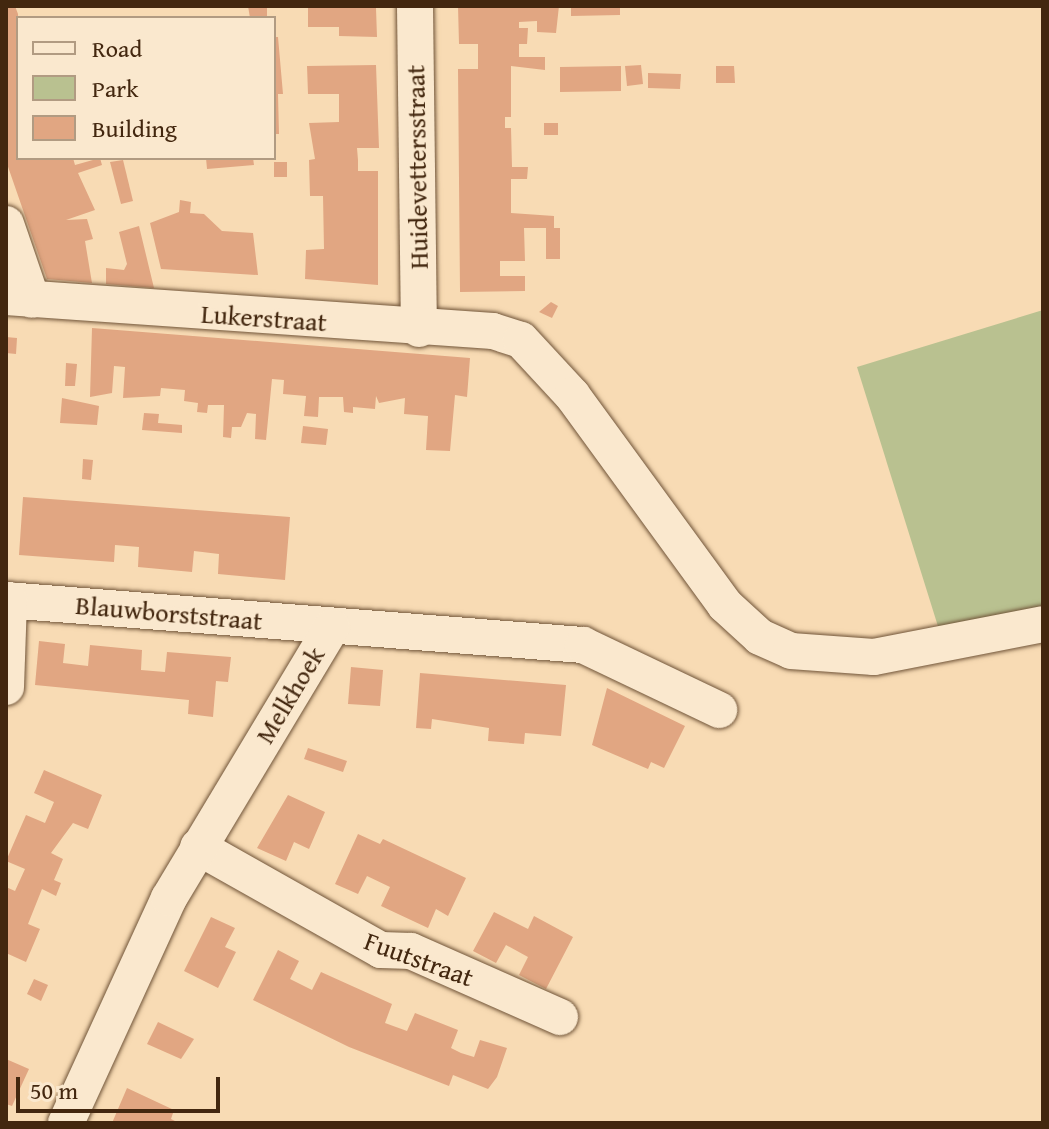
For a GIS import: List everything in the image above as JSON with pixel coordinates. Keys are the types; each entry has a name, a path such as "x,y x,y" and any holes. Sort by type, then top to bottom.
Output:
{"street":[{"name":"Huidevettersstraat","path":"415,6 419,329"},
{"path":"6,224 19,298"},
{"name":"Lukerstraat","path":"19,298 419,329 493,331 521,340 572,395 725,605 760,637 791,651 874,657 1043,624"},
{"path":"6,687 8,600"},
{"name":"Blauwborststraat","path":"8,600 332,627"},
{"name":"Melkhoek","path":"66,1123 163,911 198,847 332,627 583,645 719,710"},
{"name":"Fuutstraat","path":"198,847 381,950 411,951 560,1017"}],"green space":[{"path":"1043,310 1043,615 941,636 857,367"}],"building":[{"path":"6,6 15,6 18,14 16,160 74,160 75,165 101,160 102,165 78,173 95,210 66,220 87,219 93,239 85,241 92,283 47,279 6,161"},
{"path":"248,6 267,6 267,16 250,16"},
{"path":"308,6 376,8 377,37 339,36 339,27 308,27"},
{"path":"458,6 559,6 556,33 537,32 537,21 519,22 519,28 528,28 527,44 519,44 519,57 545,57 545,70 511,66 511,117 505,117 505,128 511,128 512,167 528,167 527,179 511,179 511,213 554,216 554,228 560,228 560,259 546,259 546,228 524,228 525,261 500,261 500,276 525,276 525,291 460,292 458,69 478,69 478,44 459,44"},
{"path":"571,6 620,6 620,15 571,16"},
{"path":"276,37 283,94 278,94 279,134 276,134"},
{"path":"376,65 379,148 357,148 358,171 378,171 378,285 305,279 306,250 324,249 323,196 310,196 309,160 315,159 309,123 339,122 339,94 308,94 307,66"},
{"path":"641,65 643,84 627,86 625,66"},
{"path":"621,66 621,91 560,92 560,67"},
{"path":"716,66 734,66 735,83 716,83"},
{"path":"648,73 681,74 680,89 648,88"},
{"path":"544,123 558,123 558,135 544,135"},
{"path":"123,160 133,201 121,204 110,162"},
{"path":"206,160 253,160 254,165 207,169"},
{"path":"274,162 287,162 287,177 274,177"},
{"path":"180,200 191,202 190,213 204,214 222,231 253,233 258,275 161,269 150,223 179,212"},
{"path":"139,226 154,288 106,284 106,268 124,270 127,264 119,232"},
{"path":"551,302 558,306 552,318 539,312"},
{"path":"92,328 470,358 467,397 455,395 450,451 426,450 428,416 404,414 405,398 379,403 376,396 375,409 353,407 353,413 344,412 343,397 319,397 318,417 304,416 306,396 283,394 284,380 272,379 266,440 255,439 256,414 247,413 241,427 232,427 231,438 223,437 224,405 208,405 207,413 197,412 198,403 184,401 185,390 161,388 160,396 123,398 125,367 114,366 112,393 90,397"},
{"path":"6,337 17,338 16,354 6,353"},
{"path":"66,363 77,364 75,386 65,386"},
{"path":"62,398 99,406 97,425 60,423"},
{"path":"144,413 159,414 158,423 182,425 182,433 142,430"},
{"path":"303,426 328,429 326,445 301,443"},
{"path":"83,459 93,460 91,480 82,479"},
{"path":"23,497 290,517 285,580 218,574 219,554 194,551 192,572 138,567 139,547 115,545 114,562 19,555"},
{"path":"39,641 65,644 63,663 88,666 90,645 142,650 141,670 165,672 167,652 231,657 228,682 216,681 213,717 188,714 189,700 35,685"},
{"path":"351,667 383,670 380,706 348,704"},
{"path":"420,673 566,685 561,736 525,733 524,744 488,741 489,728 432,719 431,729 416,728"},
{"path":"607,688 685,726 664,768 651,762 648,769 592,745"},
{"path":"308,748 347,761 343,772 304,759"},
{"path":"44,770 102,795 88,829 73,823 51,853 63,859 54,880 61,883 56,896 42,889 28,924 40,929 26,962 6,953 6,887 15,891 25,869 6,861 26,815 45,823 54,802 34,793"},
{"path":"288,795 325,812 309,849 294,842 286,861 257,848"},
{"path":"358,834 380,844 383,839 466,878 448,916 436,909 428,928 381,906 390,887 367,876 358,894 335,884"},
{"path":"494,912 528,929 534,916 573,937 546,989 519,975 528,957 506,945 496,963 473,951"},
{"path":"211,917 235,928 225,947 236,952 218,988 184,971"},
{"path":"278,950 299,961 290,979 312,990 321,972 392,1004 385,1023 407,1031 415,1013 458,1030 451,1048 461,1053 474,1057 480,1040 507,1048 497,1077 488,1089 453,1075 449,1086 349,1047 253,1000"},
{"path":"34,979 48,985 41,1001 27,994"},
{"path":"158,1022 194,1039 181,1059 147,1044"},
{"path":"6,1059 29,1069 12,1106 6,1104"},
{"path":"127,1088 174,1110 171,1119 179,1123 112,1123"}]}
